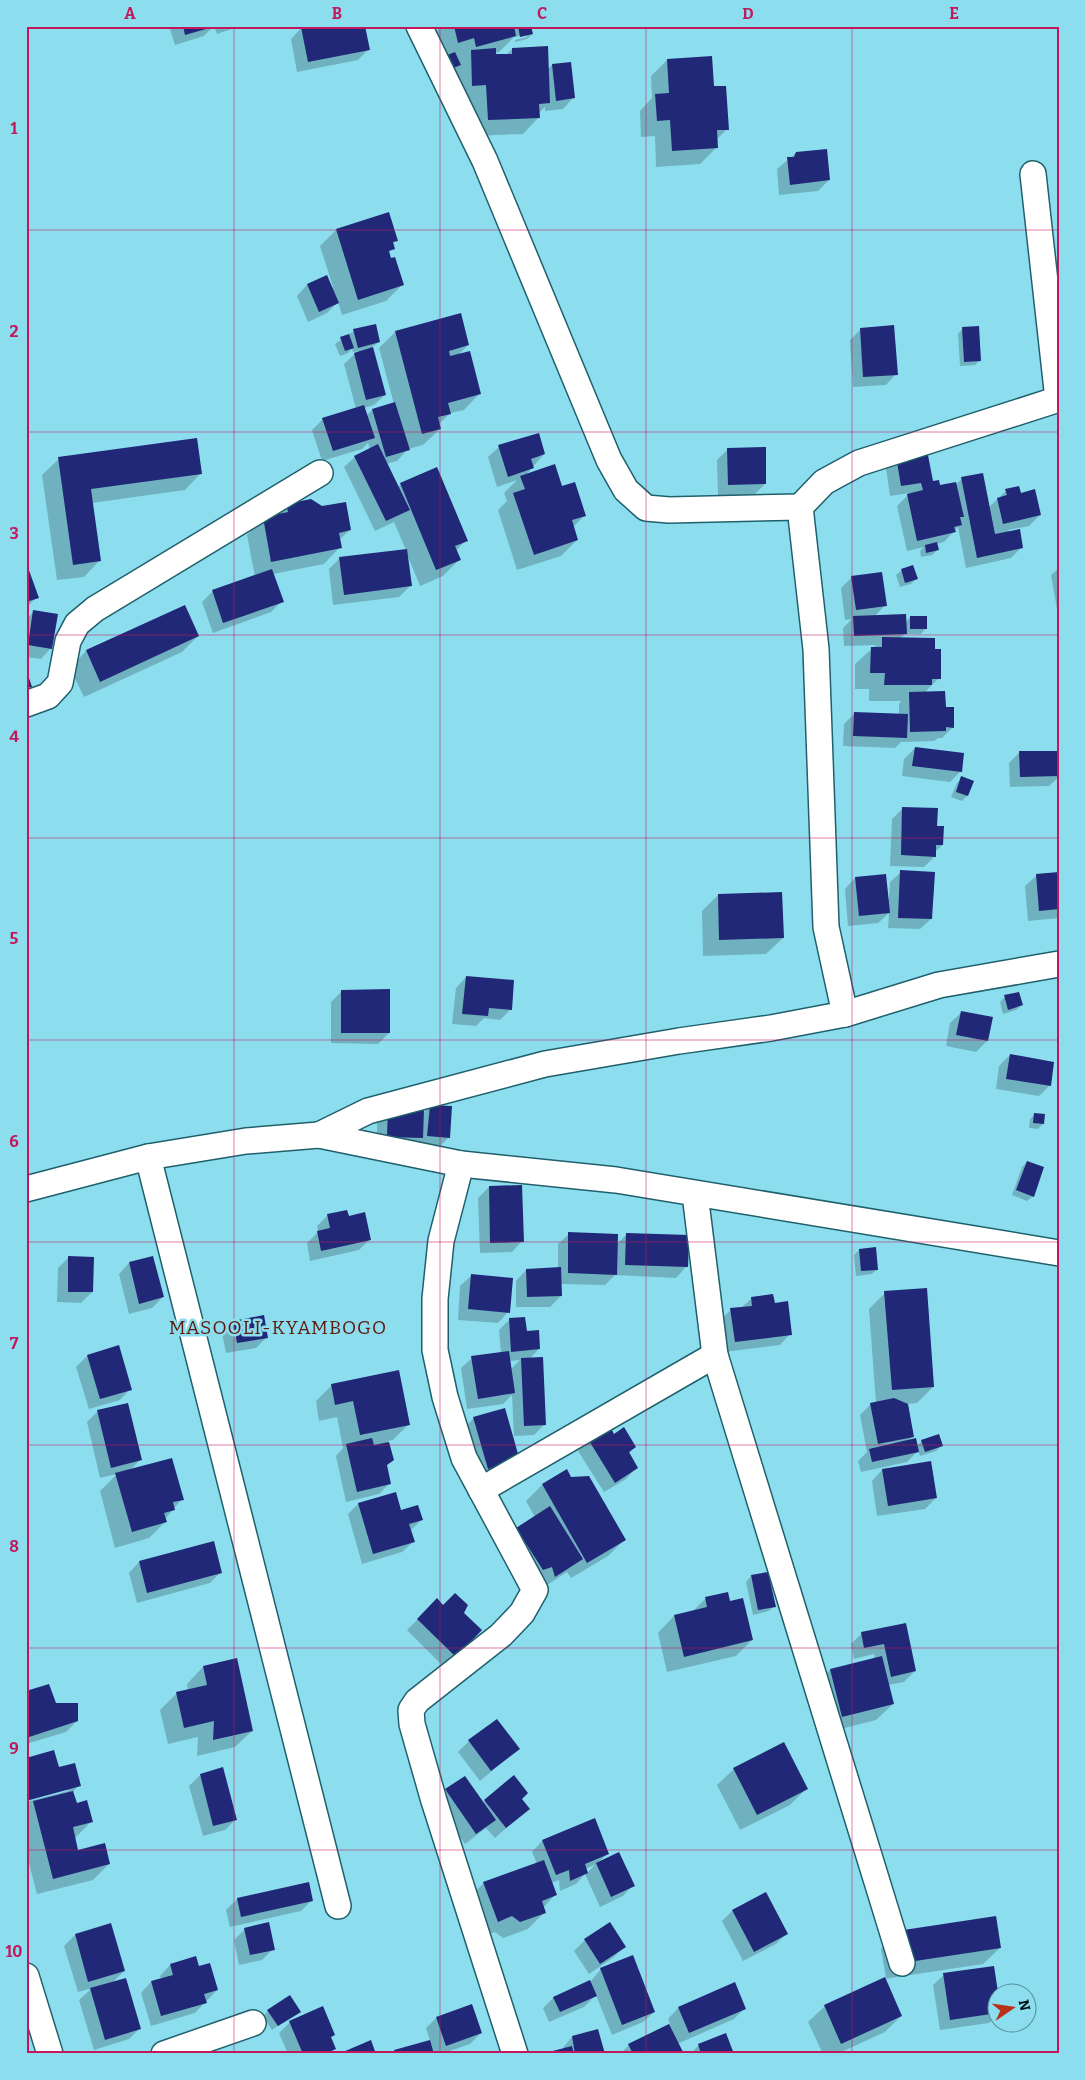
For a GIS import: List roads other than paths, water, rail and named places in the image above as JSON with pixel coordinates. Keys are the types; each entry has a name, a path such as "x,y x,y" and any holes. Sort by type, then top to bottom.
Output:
{"street":[{"path":"419,26 485,161 608,460 626,490 646,508 669,510 800,506 824,482 858,463 1058,399 1033,174"},
{"path":"26,704 48,696 60,684 68,641 77,624 95,609 320,474"},
{"path":"800,506 816,649 826,927 845,1014"},
{"path":"319,1135 368,1111 545,1064 679,1041 771,1028 845,1014 939,985 1059,964"},
{"path":"26,1189 148,1157 246,1141 319,1135 460,1164 616,1180 1059,1253"},
{"path":"148,1157 338,1906"},
{"path":"460,1164 441,1241 435,1299 435,1350 445,1397 464,1458 535,1590 522,1612 501,1635 417,1700 410,1710 412,1724 434,1801 515,2054"},
{"path":"695,1194 715,1355 902,1963"},
{"path":"481,1490 715,1355"},
{"path":"26,1976 50,2054"},
{"path":"164,2054 253,2024"}],"district":[{"name":"MASOOLI-KYAMBOGO","path":"278,1327"}]}
